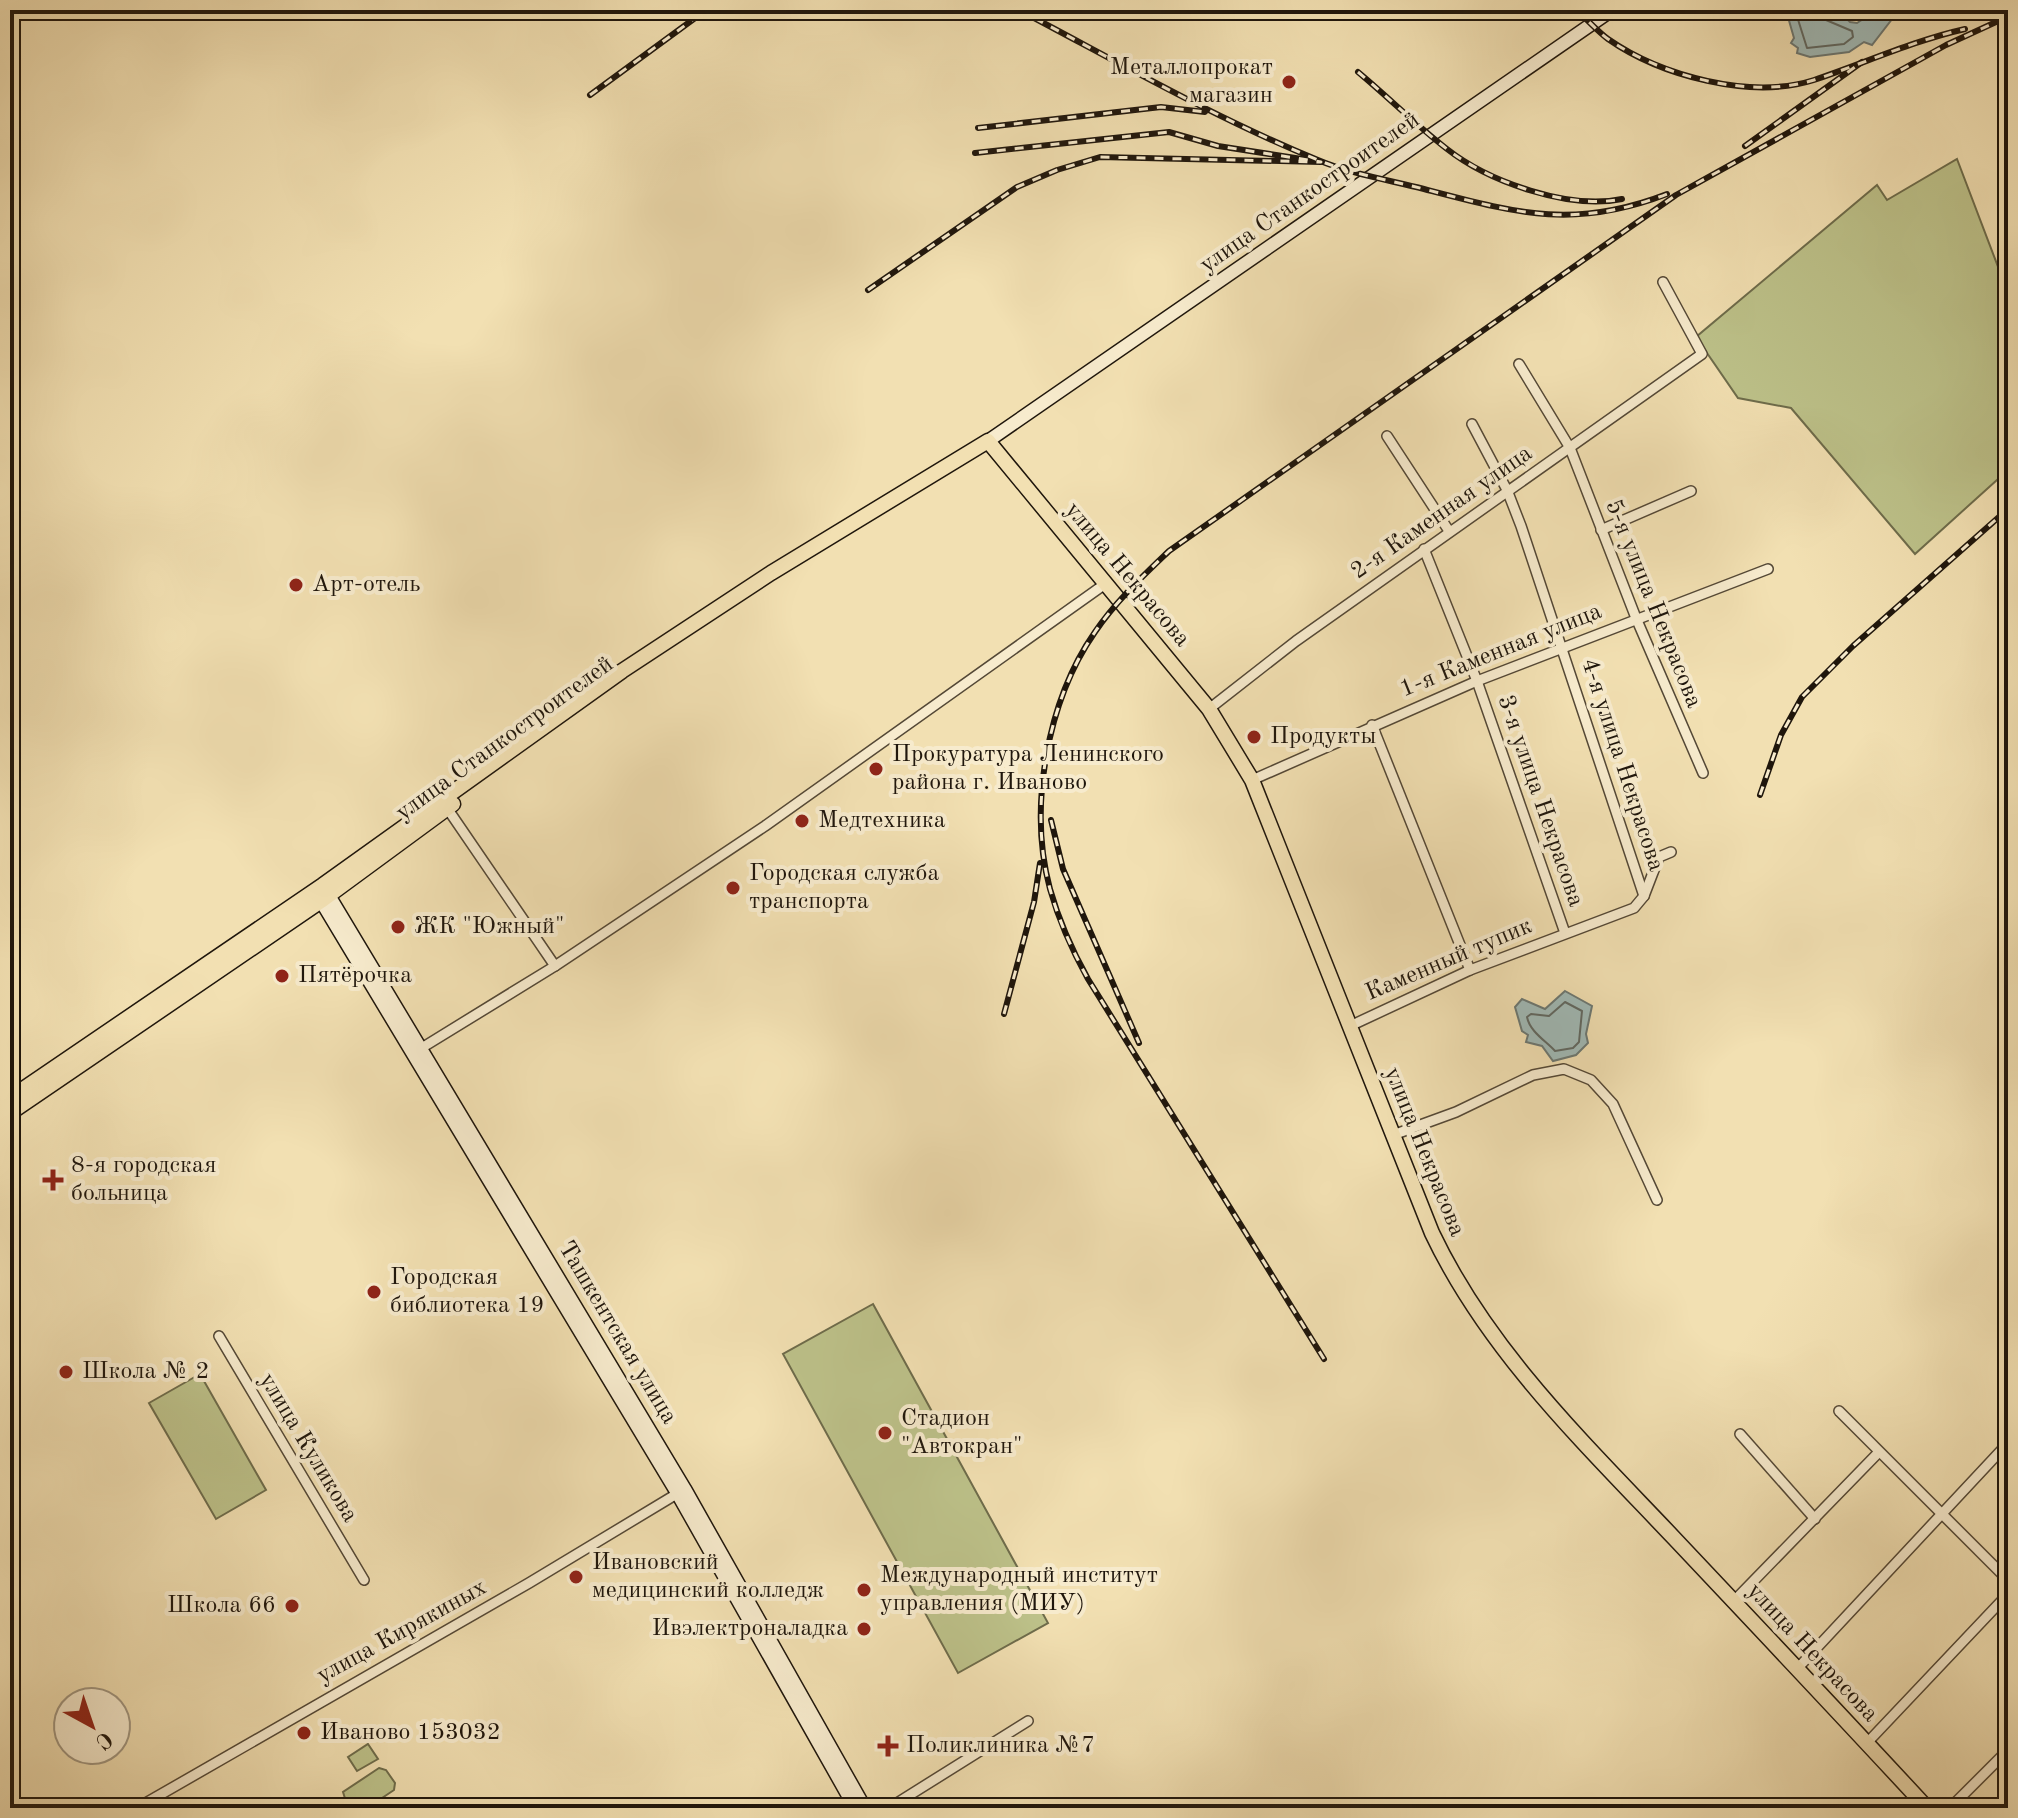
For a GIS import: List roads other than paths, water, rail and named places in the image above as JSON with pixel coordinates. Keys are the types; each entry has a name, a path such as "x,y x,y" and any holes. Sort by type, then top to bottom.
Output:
{"main road":[{"name":"улица Станкостроителей","path":"10,1098 447,808 626,678 775,578 990,444 1612,10"},
{"name":"улица Станкостроителей","path":"10,1113 322,892 622,671 771,573 990,444"},
{"name":"улица Некрасова","path":"990,444 1209,709 1252,780 1432,1233 1469,1302 1522,1373 1927,1808"},
{"name":"Ташкентская улица","path":"322,892 681,1491 865,1808"},
{"name":"Ташкентская улица","path":"681,1491 855,1808"}],"street":[{"name":"2-я Каменная улица","path":"1209,709 1296,641 1702,354 1663,282"},
{"name":"5-я улица Некрасова","path":"1519,364 1570,448 1636,618 1703,773"},
{"name":"4-я улица Некрасова","path":"1472,424 1507,490 1563,648 1644,896"},
{"path":"1387,436 1449,531"},
{"path":"1601,530 1691,491"},
{"name":"3-я улица Некрасова","path":"1424,549 1477,681 1565,933"},
{"name":"1-я Каменная улица","path":"1252,780 1477,681 1768,569"},
{"path":"417,1051 555,966 934,709 1105,584"},
{"path":"1372,725 1470,970"},
{"path":"447,808 555,966"},
{"path":"1644,896 1659,857 1671,852"},
{"name":"Каменный тупик","path":"1350,1026 1470,970 1634,908 1644,896"},
{"path":"1393,1135 1456,1112 1533,1075 1564,1069 1591,1080 1613,1104 1657,1200"},
{"name":"улица Куликова","path":"219,1336 364,1580"},
{"path":"1839,1411 2008,1580"},
{"path":"1740,1434 1815,1519"},
{"path":"1797,1669 2008,1443"},
{"path":"1734,1601 1878,1453"},
{"name":"улица Кирякиных","path":"137,1808 529,1583 681,1491"},
{"path":"1866,1744 2008,1594"},
{"path":"889,1808 1028,1721"},
{"path":"1950,1808 2008,1750"}],"water":[{"path":"1786,10 1842,14 1850,22 1857,23 1877,10 1899,10 1872,45 1864,42 1849,52 1810,57 1797,53 1798,48 1791,43 1794,38"},
{"path":"1565,991 1592,1006 1586,1034 1588,1043 1576,1055 1553,1061 1542,1046 1526,1042 1528,1035 1522,1031 1515,1007 1522,999 1545,1009"}],"railway":[{"path":"590,95 706,10"},
{"path":"1019,10 1242,126 1318,160 1357,173 1488,205 1545,214 1603,212 1667,194"},
{"path":"1576,10 1608,39 1654,64 1680,74 1735,86 1763,87 1814,80 1907,46 1965,29"},
{"path":"1324,1359 1088,979 1057,912 1044,858 1042,790 1054,722 1078,660 1112,610 1169,551 1676,195 1946,45 1996,22 2008,21"},
{"path":"1745,146 1862,62"},
{"path":"1358,72 1447,149 1485,172 1554,197 1601,201 1622,199"},
{"path":"978,128 1161,107 1205,112"},
{"path":"868,290 1017,187 1100,157 1321,162 1218,146 1169,132 975,153"},
{"path":"1760,795 1781,735 1802,697 1853,646 2008,509"},
{"path":"1051,820 1063,869 1139,1043"},
{"path":"1004,1014 1034,902 1040,863"}],"place":[{"name":"Металлопрокат магазин","path":"1289,82"},
{"name":"Арт-отель","path":"296,585"},
{"name":"Продукты","path":"1254,737"},
{"name":"Прокуратура Ленинского района г. Иваново","path":"876,769"},
{"name":"Медтехника","path":"802,821"},
{"name":"Городская служба транспорта","path":"733,888"},
{"name":"ЖК \"Южный\"","path":"398,927"},
{"name":"Пятёрочка","path":"282,976"},
{"name":"8-я городская больница","path":"53,1180"},
{"name":"Городская библиотека 19","path":"374,1292"},
{"name":"Школа № 2","path":"66,1372"},
{"name":"Стадион \"Автокран\"","path":"885,1433"},
{"name":"Ивановский медицинский колледж","path":"576,1577"},
{"name":"Международный институт управления (МИУ)","path":"864,1590"},
{"name":"Школа 66","path":"292,1606"},
{"name":"Ивэлектроналадка","path":"864,1629"},
{"name":"Иваново 153032","path":"304,1733"},
{"name":"Поликлиника №7","path":"888,1746"}]}
